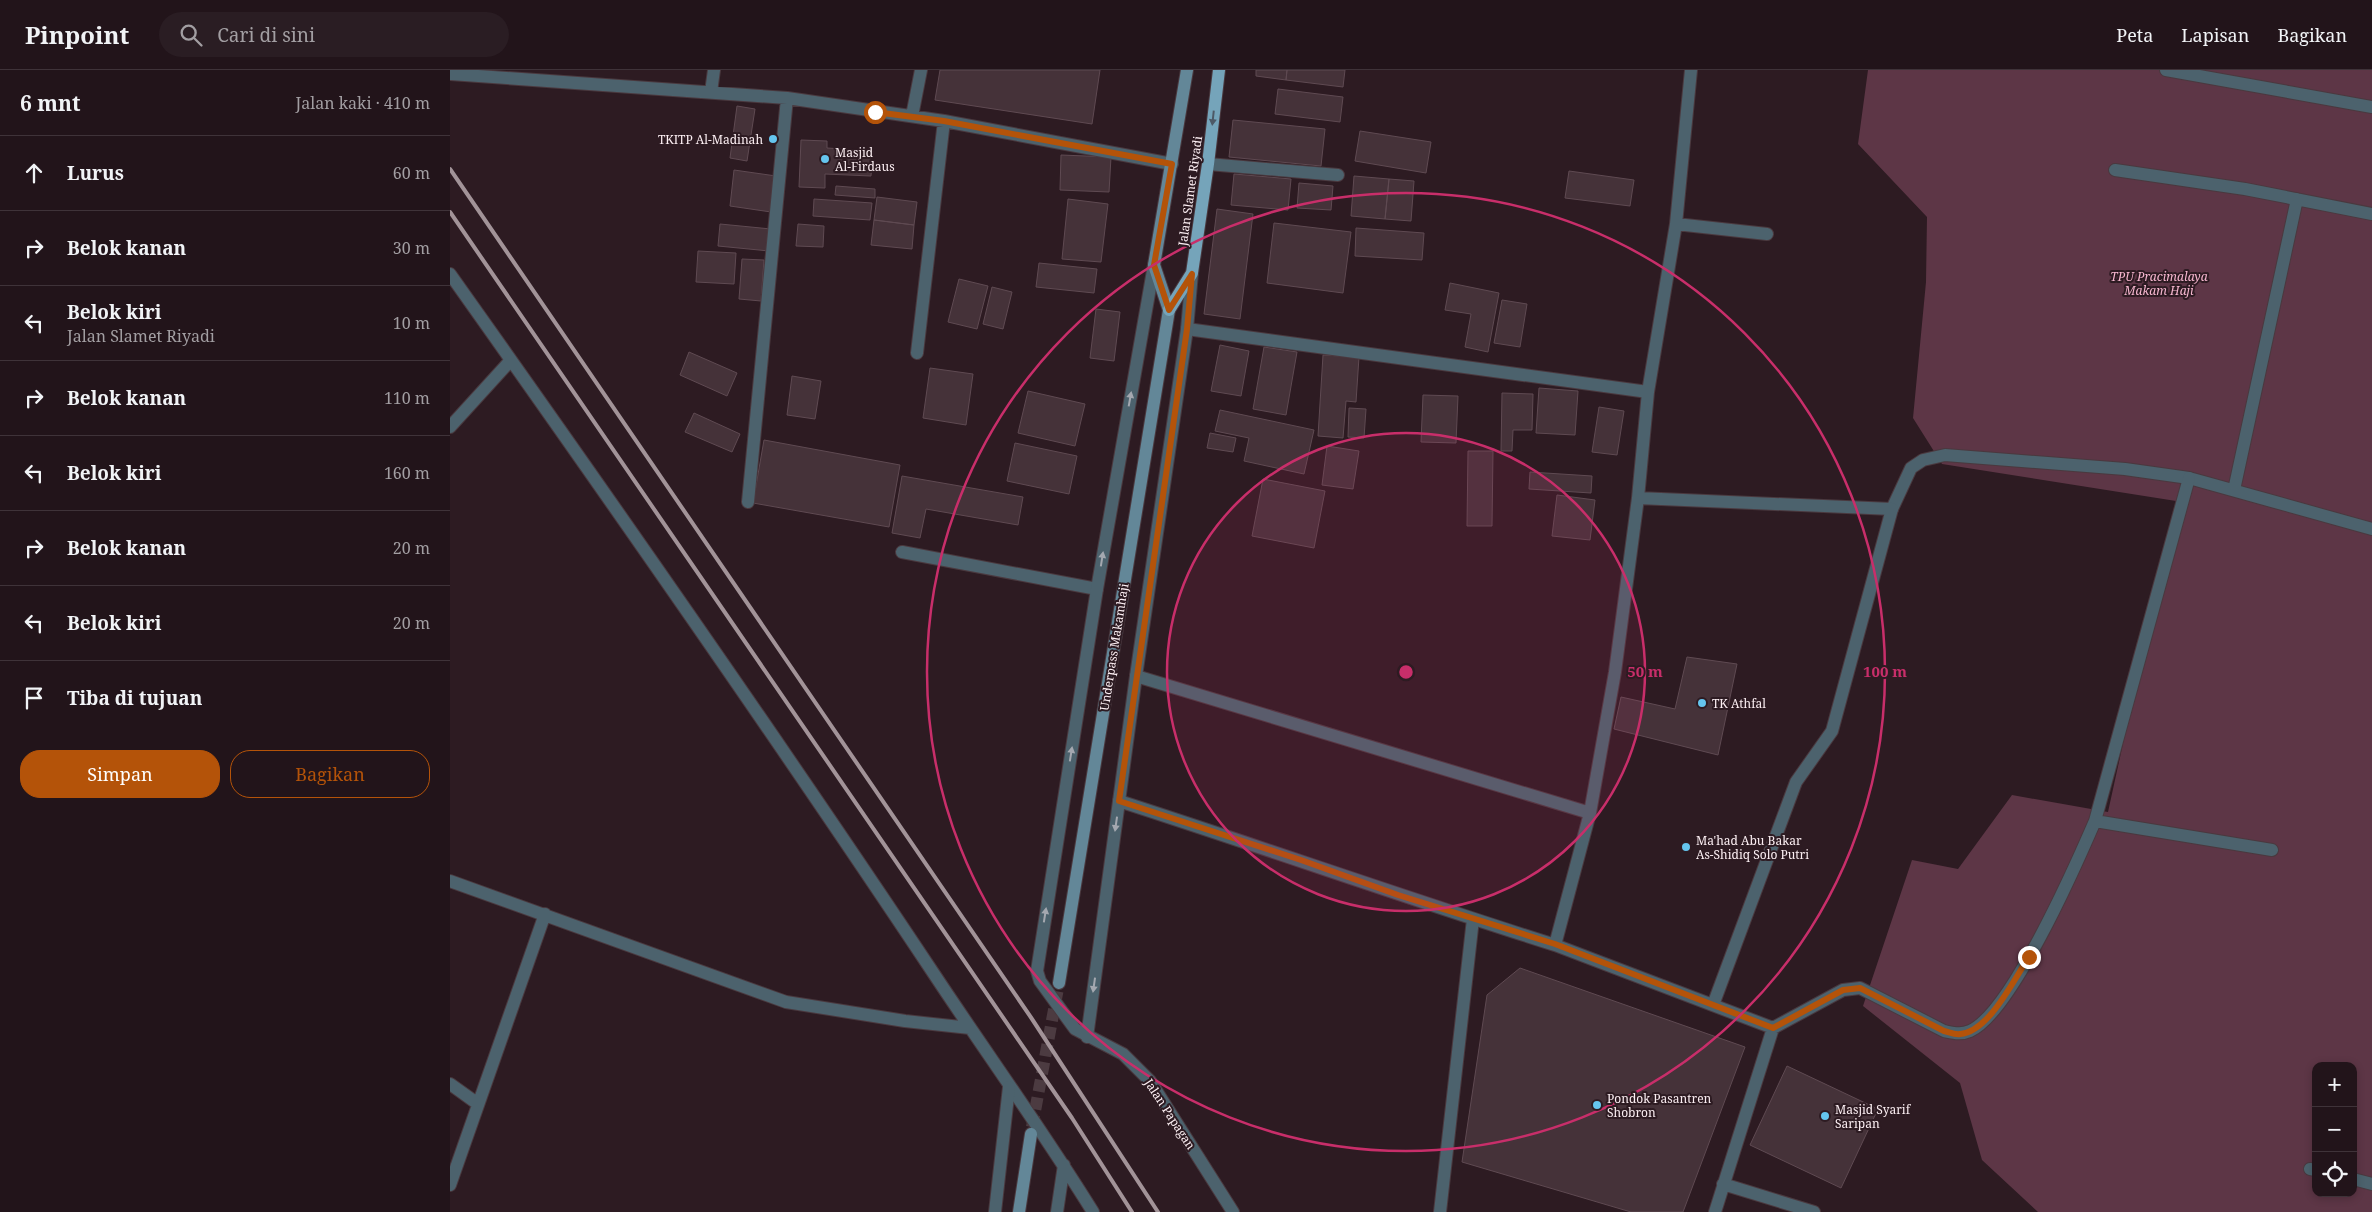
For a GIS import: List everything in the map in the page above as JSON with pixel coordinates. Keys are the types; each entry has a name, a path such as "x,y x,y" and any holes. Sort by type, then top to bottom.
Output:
{"main road":[{"path":"1169,310 1154,265 1187,70"},
{"name":"Jalan Slamet Riyadi","path":"1169,310 1192,274 1219,70"},
{"name":"Underpass Makamhaji","path":"1059,983 1169,310"},
{"path":"1019,1212 1031,1134"}],"street":[{"path":"711,92 714,70"},
{"path":"912,116 921,70"},
{"path":"1555,944 1590,812 1615,672 1638,498 1648,392 1676,224 1691,70"},
{"path":"2166,70 2372,107"},
{"path":"450,74 786,98 944,121 1172,164"},
{"path":"748,502 786,98"},
{"path":"917,353 944,121"},
{"path":"1208,164 1338,175"},
{"path":"2115,170 2245,189 2372,214"},
{"path":"2234,490 2297,199"},
{"path":"1676,224 1768,234"},
{"name":"Jalan Papagan","path":"1154,265 1097,589 1037,971 1040,981 1075,1029 1087,1037 1123,1054 1150,1081 1232,1212"},
{"path":"450,274 850,847 1009,1087 1064,1165 1093,1212"},
{"path":"1087,1037 1136,676 1187,329 1192,274"},
{"path":"1187,329 1648,392"},
{"path":"450,427 511,360"},
{"path":"1713,1005 1796,782 1832,731 1892,509 1911,468 1923,460 1945,455 2124,469 2189,478 2372,529"},
{"path":"1715,1212 1773,1028 1843,990 1860,988 1944,1031 1959,1034 1972,1030 1992,1014 2029,957 2069,882 2095,821 2189,478"},
{"path":"1638,498 1892,509"},
{"path":"902,552 1097,589"},
{"path":"1136,676 1590,812"},
{"path":"1119,801 1301,860 1473,919 1555,944 1773,1028"},
{"path":"2095,821 2272,850"},
{"path":"450,881 786,1002 896,1020 970,1028"},
{"path":"450,1185 545,914"},
{"path":"1440,1212 1473,919"},
{"path":"450,1084 478,1104"},
{"path":"994,1212 1009,1087"},
{"path":"1057,1212 1064,1165"},
{"path":"2357,1180 2372,1184"},
{"path":"1723,1184 1814,1212"}],"green space":[{"name":"TPU Pracimalaya Makam Haji","path":"1868,70 2372,70 2372,1212 2038,1212 1982,1160 1960,1083 1863,1006 1912,860 1958,869 2012,795 2108,812 2176,501 1942,464 1913,418 1926,282 1927,217 1858,144"}],"building":[{"path":"940,70 1100,70 1092,124 935,100"},
{"path":"1256,70 1287,70 1286,80 1256,76"},
{"path":"1287,70 1345,70 1343,87 1286,80"},
{"path":"1278,89 1343,97 1340,122 1275,114"},
{"path":"737,106 755,109 747,161 730,158"},
{"path":"1233,120 1325,129 1321,166 1229,157"},
{"path":"1360,131 1431,142 1426,173 1355,161"},
{"path":"801,140 827,141 827,148 873,151 871,176 825,174 825,188 799,187"},
{"path":"1061,155 1111,157 1109,192 1060,190"},
{"path":"734,170 776,176 771,212 730,206"},
{"path":"1569,171 1634,180 1630,206 1565,198"},
{"path":"1234,174 1291,179 1288,210 1231,205"},
{"path":"1354,176 1389,179 1385,219 1351,216"},
{"path":"1389,179 1414,181 1411,221 1385,219"},
{"path":"1299,183 1333,186 1331,210 1297,208"},
{"path":"836,186 875,189 875,198 835,195"},
{"path":"877,197 917,202 914,225 874,220"},
{"path":"814,199 872,203 870,220 813,216"},
{"path":"1068,199 1108,204 1101,262 1062,259"},
{"path":"1217,209 1253,214 1240,319 1204,314"},
{"path":"874,220 914,225 912,249 871,245"},
{"path":"1274,223 1351,232 1343,293 1267,283"},
{"path":"720,224 771,229 769,251 718,246"},
{"path":"798,224 824,226 823,247 796,246"},
{"path":"1356,228 1424,233 1422,260 1355,256"},
{"path":"698,251 736,253 734,284 696,282"},
{"path":"742,259 764,260 761,301 739,299"},
{"path":"1039,263 1097,269 1094,293 1036,287"},
{"path":"959,279 988,286 977,329 948,322"},
{"path":"1450,283 1499,293 1488,352 1465,347 1471,314 1445,310"},
{"path":"992,287 1012,292 1003,329 983,324"},
{"path":"1502,300 1527,304 1520,347 1494,343"},
{"path":"1096,309 1120,312 1114,361 1090,358"},
{"path":"1220,345 1249,351 1241,396 1211,391"},
{"path":"1264,347 1297,352 1286,415 1253,409"},
{"path":"689,352 737,373 727,396 680,375"},
{"path":"1323,355 1359,357 1356,402 1346,401 1343,438 1318,436"},
{"path":"930,368 973,374 966,425 923,418"},
{"path":"792,376 821,381 815,419 787,415"},
{"path":"1539,388 1578,391 1575,435 1536,433"},
{"path":"1028,391 1085,404 1075,446 1018,433"},
{"path":"1502,393 1533,394 1532,430 1513,430 1512,451 1501,451"},
{"path":"1423,395 1458,396 1456,443 1421,442"},
{"path":"1599,407 1624,411 1617,455 1592,452"},
{"path":"1349,408 1366,409 1364,438 1348,437"},
{"path":"1220,410 1314,430 1304,474 1244,461 1249,438 1215,431"},
{"path":"694,413 740,434 732,452 685,432"},
{"path":"1210,433 1236,438 1233,452 1207,448"},
{"path":"764,440 900,465 889,527 753,503"},
{"path":"1015,443 1077,456 1069,494 1007,481"},
{"path":"1327,446 1359,451 1353,489 1322,485"},
{"path":"1468,451 1493,451 1492,526 1467,526"},
{"path":"1530,472 1592,476 1591,493 1529,489"},
{"path":"902,476 1023,497 1018,525 926,509 920,538 892,533"},
{"path":"1263,479 1325,491 1314,548 1252,536"},
{"path":"1557,495 1595,500 1590,540 1552,536"},
{"name":"TK Athfal","path":"1687,657 1737,664 1718,755 1614,729 1621,697 1675,709"},
{"name":"Pondok Pasantren Shobron","path":"1520,968 1745,1047 1683,1212 1631,1212 1462,1162 1487,995"},
{"path":"1787,1066 1878,1109 1841,1188 1750,1145"}],"tunnel":[{"path":"1032,1127 1059,983"}],"railway":[{"path":"450,169 1032,1019 1158,1212"},
{"path":"450,212 1072,1118 1132,1212"}],"place":[{"name":"TKITP Al-Madinah","path":"773,139"},
{"name":"Masjid Al-Firdaus","path":"825,159"},
{"name":"TK Athfal","path":"1702,703"},
{"name":"Ma'had Abu Bakar As-Shidiq Solo Putri","path":"1686,847"},
{"name":"Pondok Pasantren Shobron","path":"1597,1105"},
{"name":"Masjid Syarif Saripan","path":"1825,1116"}],"route":[{"path":"875,112 944,121 1172,164 1154,265 1169,310 1192,274 1187,329 1119,801 1301,860 1398,895 1555,944 1773,1028 1843,990 1860,988 1944,1031 1959,1034 1972,1030 1992,1014 2029,957"}]}
